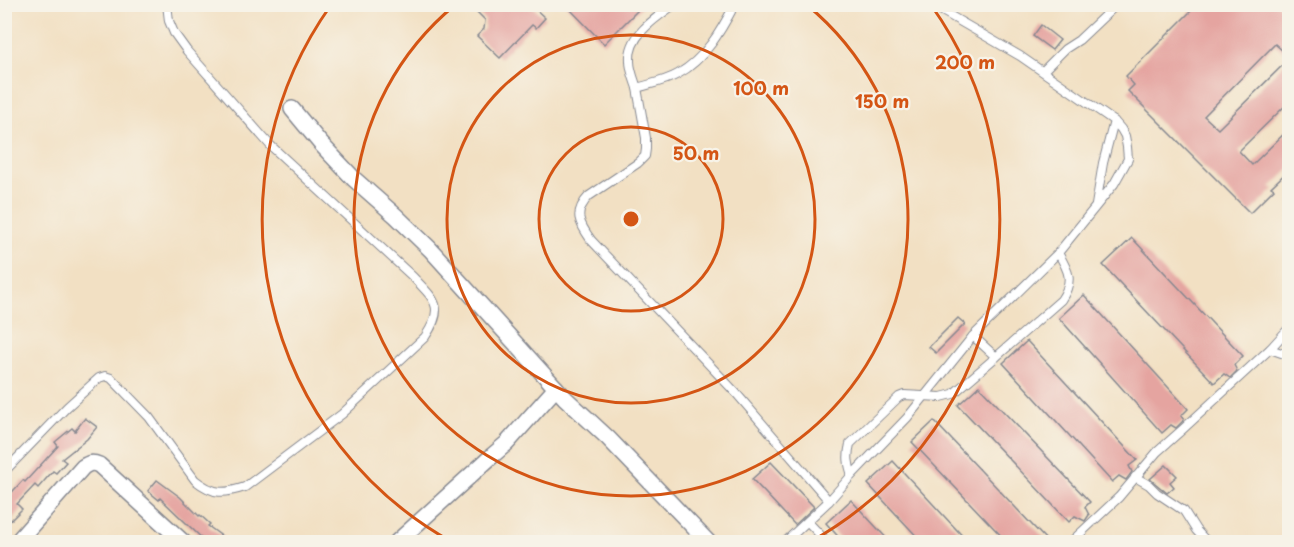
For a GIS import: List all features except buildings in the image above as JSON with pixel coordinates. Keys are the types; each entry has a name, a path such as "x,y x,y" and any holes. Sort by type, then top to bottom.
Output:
{"street":[{"path":"292,110 354,179 430,249 556,388 608,438 708,543"},
{"path":"397,543 497,460 507,443 556,388"},
{"path":"16,543 83,467 94,463 99,465 183,543"},
{"path":"407,543 456,494"}],"lane":[{"path":"4,472 67,407 99,378 105,376 111,378 149,417 195,480 205,488 218,492 230,492 245,487 342,414 425,337 434,324 436,310 432,296 270,145 187,51 174,33 167,4"},
{"path":"675,4 638,34 630,52 646,138 645,156 589,196 580,208 581,227 736,393 830,501"},
{"path":"637,88 676,76 704,54 721,30 735,4"},
{"path":"785,543 830,501 908,418 973,336 1058,253 1114,184 1128,159 1125,136 1114,121 1043,71 930,4"},
{"path":"1043,71 1117,4"},
{"path":"1096,206 1103,163 1114,121"},
{"path":"852,475 848,462 850,444 899,397 904,395 941,397 952,394 1061,300 1067,291 1069,273 1058,253"},
{"path":"1071,543 1119,497 1157,452 1270,349 1290,327"},
{"path":"973,336 996,357"},
{"path":"1270,349 1290,356"},
{"path":"1134,477 1184,511 1207,543"},
{"path":"808,522 827,543"}]}
